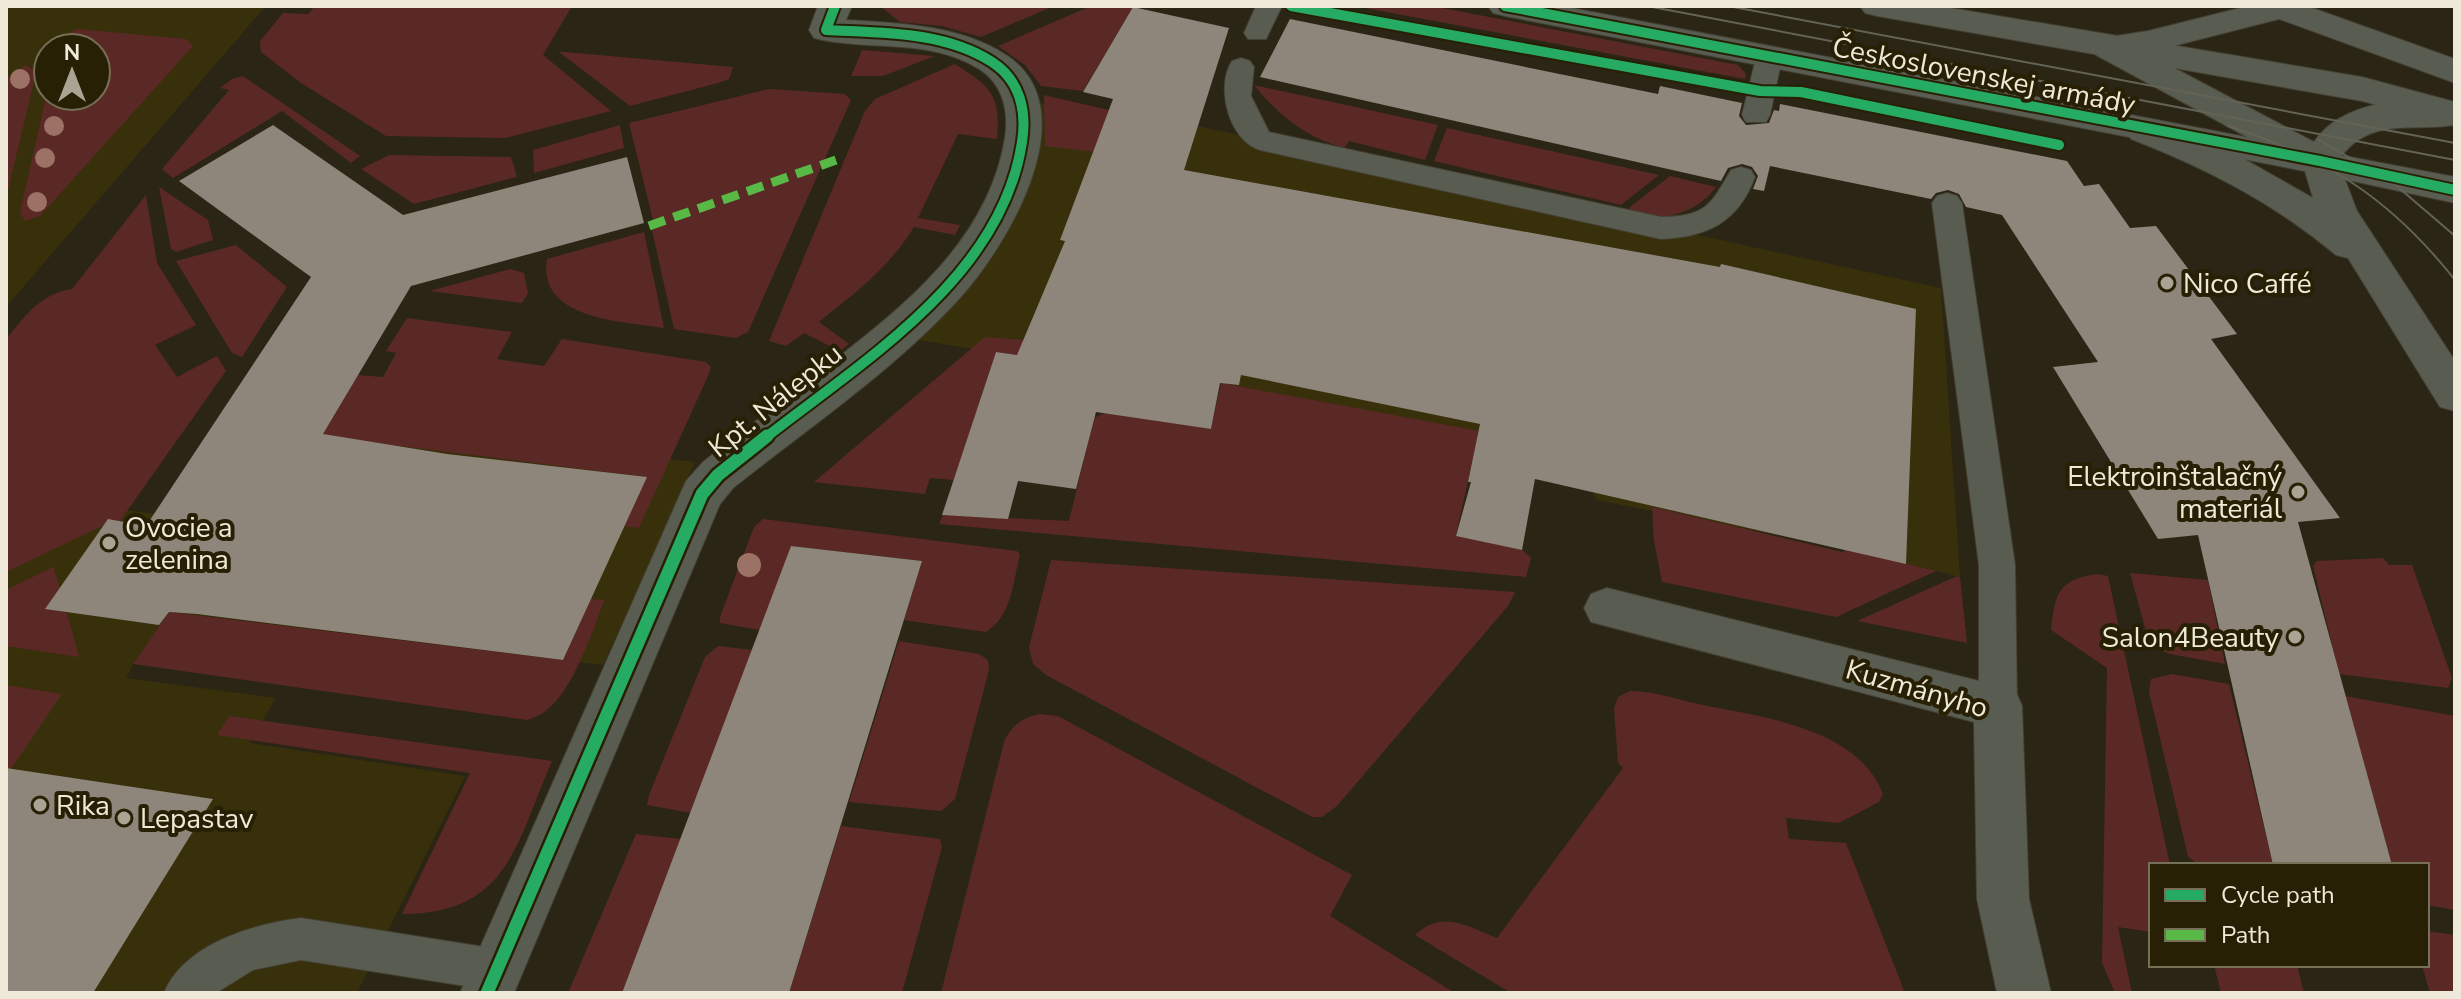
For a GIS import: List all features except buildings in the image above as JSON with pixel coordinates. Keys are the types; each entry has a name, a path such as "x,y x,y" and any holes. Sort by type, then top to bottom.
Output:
{"street":[{"name":"Kpt. Nálepku","path":"492,982 667,574 709,485 893,336 951,283 977,247 1015,169 1023,143 1023,102 1015,84 999,67 968,50 932,40 826,30 835,6"},
{"name":"Československej armády","path":"1505,6 2144,130 2320,161 2455,190"},
{"name":"Československej armády","path":"1877,6 2362,89 2453,114"},
{"path":"2108,47 2148,42 2283,7 2455,72"},
{"path":"2108,47 2320,161 2340,215 2455,395"},
{"path":"2320,161 2329,144 2363,119 2398,114 2453,114"},
{"path":"2144,130 2215,157 2246,174 2309,213 2376,267"},
{"name":"Kuzmányho","path":"1607,608 1998,706 2003,899 2024,993"}],"lane":[{"path":"1257,33 1269,6"},
{"path":"1756,115 1769,58"},
{"path":"1241,67 1237,76 1241,112 1260,140 1382,167 1661,228 1700,225 1723,213 1741,177"},
{"path":"1947,203 1997,565 1998,706"},
{"path":"185,993 224,961 249,948 270,941 301,939 492,982"}],"shaded area":[{"path":"6,6 266,6 6,307"},
{"path":"315,6 572,6 543,55 611,111 505,138 386,136 301,83 261,52 260,41 283,13 308,14"},
{"path":"880,6 1054,6 981,37 942,26 900,22"},
{"path":"1091,6 1133,7 1083,91 1041,86 1025,65 998,46"},
{"path":"1354,6 1432,6 1738,65 1746,74 1745,79"},
{"path":"78,29 110,32 71,32"},
{"path":"112,32 186,39 193,46 40,216 25,221 20,212 43,112 112,112"},
{"path":"862,50 935,56 883,76 851,76"},
{"path":"559,52 733,67 729,79 630,106"},
{"path":"955,64 977,79 991,94 998,124 997,139 958,134 918,218 960,225 955,235 914,227 883,267 819,322 849,344 840,351 804,333 786,346 769,341 865,111 875,99"},
{"path":"26,65 32,69 32,89 6,199 6,79"},
{"path":"243,76 360,156 351,163 282,111 173,178 162,169 229,90 220,88 232,79"},
{"path":"1254,85 1438,125 1425,160 1349,141 1344,148 1330,144 1294,124"},
{"path":"769,89 845,94 851,100 748,332 736,338 674,329 652,230 655,228 629,123"},
{"path":"1044,95 1113,111 1097,152 1045,146"},
{"path":"1023,102 1138,113 1941,288 1960,577 1848,549 1596,500 1577,452 985,337 973,349 893,336 971,256"},
{"path":"620,125 624,148 534,173 533,150"},
{"path":"1447,128 1659,175 1621,205 1434,161"},
{"path":"389,155 511,157 517,177 414,204 361,169"},
{"path":"1670,176 1716,187 1697,205 1676,214 1628,219 1630,207"},
{"path":"159,187 208,220 213,240 176,252 171,249"},
{"path":"146,195 157,263 196,325 155,345 177,377 217,356 226,371 120,521 104,525 6,572 6,339 42,301 72,289"},
{"path":"644,232 664,328 586,314 555,295 547,279 547,259"},
{"path":"236,245 287,287 242,357 232,353 176,261"},
{"path":"510,269 524,273 528,293 522,303 430,291"},
{"path":"407,318 512,332 497,359 544,366 562,339 706,362 711,367 708,376 639,528 623,526 646,477 393,445 369,483 298,475 358,375 383,377 396,353 386,351"},
{"path":"985,337 1025,340 1120,370 996,352 954,480 930,478 925,494 814,482"},
{"path":"1221,383 1479,431 1456,535 1522,550 1531,558 1526,577 939,524 943,515 1069,521 1094,418 1105,413 1211,429"},
{"path":"331,419 695,462 603,665 578,662 605,601 591,599 563,660 169,612 133,664 126,678 276,698 250,743 465,776 357,993 6,993 6,496 225,522"},
{"path":"1652,507 1936,571 1836,617 1662,582 1654,541"},
{"path":"763,519 1017,551 1020,554 1006,608 995,625 986,632 904,620 922,561 792,546 760,630 720,623 754,527"},
{"path":"2383,558 2389,565 2412,565 2452,678 2448,688 2339,674 2313,566 2317,561"},
{"path":"1051,560 1515,592 1508,606 1337,806 1322,817 1312,817 1046,675 1033,664 1029,647"},
{"path":"53,567 60,588 46,608 67,613 79,657 6,646 6,590"},
{"path":"2130,573 2208,580 2225,664 2170,654 2150,646"},
{"path":"2097,574 2108,576 2170,863 2149,863 2149,932 2118,927 2132,993 2115,993 2102,963 2107,668 2051,630 2054,606 2061,590 2084,577"},
{"path":"1960,577 1967,643 1857,621"},
{"path":"591,599 605,600 576,670 555,703 542,714 527,720 133,664 169,612 563,660"},
{"path":"899,641 979,654 988,660 989,670 955,799 941,811 849,802"},
{"path":"718,646 753,650 691,813 647,805 705,657"},
{"path":"2172,674 2229,684 2273,863 2196,863 2188,856 2149,692 2151,679"},
{"path":"6,685 62,694 11,769 6,768"},
{"path":"1630,691 1657,694 1806,729 1853,754 1871,772 1883,794 1879,802 1839,823 1786,818 1789,839 1846,843 1905,993 1511,993 1415,935 1425,927 1446,922 1466,925 1497,938 1623,768 1618,763 1614,708 1618,697"},
{"path":"2345,696 2455,716 2455,910 2429,905 2429,863 2391,863"},
{"path":"1040,714 1058,716 1352,875 1330,916 1455,993 941,993 1004,742 1018,723"},
{"path":"229,716 552,761 517,845 504,868 487,887 466,902 438,911 402,914 470,773 217,735"},
{"path":"841,826 940,839 942,847 902,993 789,993"},
{"path":"636,834 681,839 622,993 568,993"},
{"path":"2429,931 2455,935 2455,993 2430,993 2423,967 2429,967"},
{"path":"2214,967 2298,967 2304,993 2221,993"}],"tram line":[{"path":"1647,6 2455,160"},
{"path":"1728,6 2455,143"},
{"path":"2228,126 2296,152 2354,184 2406,226 2455,280"},
{"path":"2319,140 2392,182 2455,236"}],"marked path":[{"path":"649,226 836,160"}],"cycle path":[{"path":"487,993 702,494 718,475 871,354 943,291 989,229 1016,169 1024,119 1021,100 1007,74 991,61 953,44 889,34 826,30 835,6"},
{"path":"1291,6 1760,91 1801,92 2059,145"},
{"path":"1505,6 2320,161 2455,190"}],"place":[{"name":"Nico Caffé","path":"2167,283"},
{"name":"Elektroinštalačný materiál","path":"2298,492"},
{"name":"Ovocie a zelenina","path":"109,543"},
{"name":"Salon4Beauty","path":"2295,637"},
{"name":"Rika","path":"40,805"},
{"name":"Lepastav","path":"124,818"}]}
